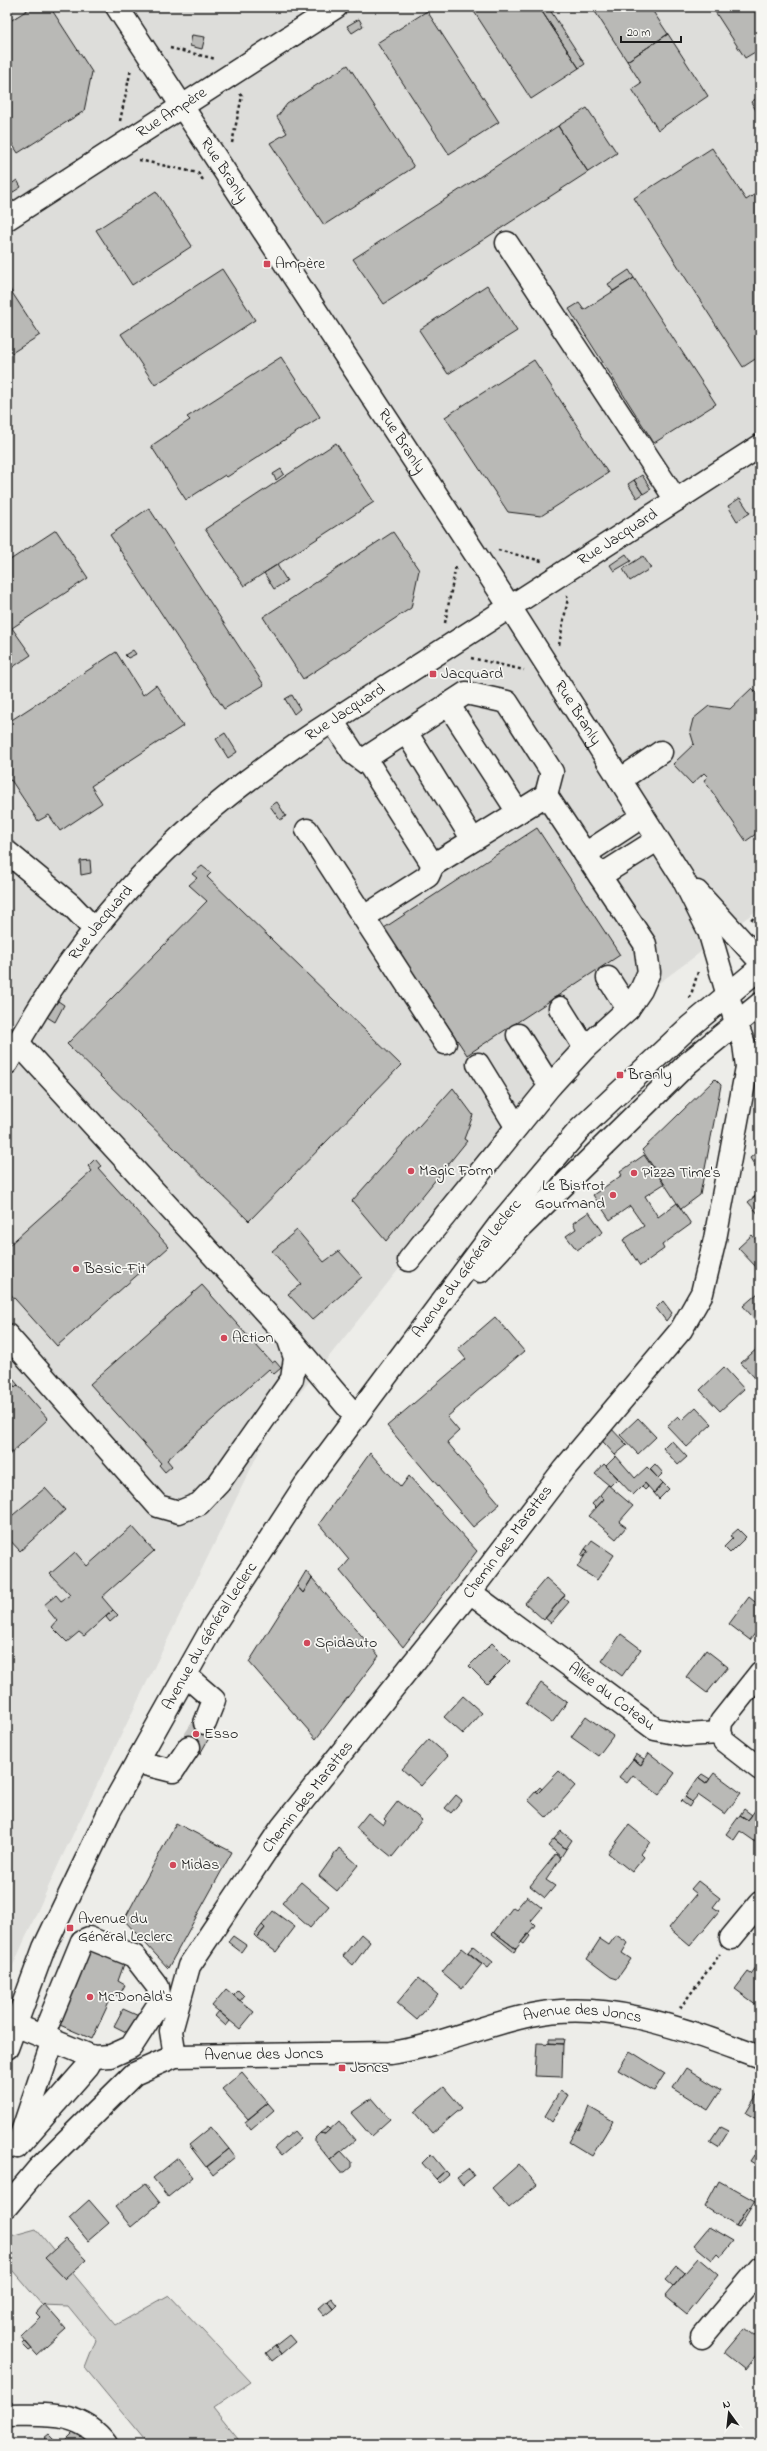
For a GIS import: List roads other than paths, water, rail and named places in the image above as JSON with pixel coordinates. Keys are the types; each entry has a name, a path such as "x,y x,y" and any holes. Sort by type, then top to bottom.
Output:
{"street":[{"name":"Rue Branly","path":"117,7 510,607 657,840 682,877 709,931 728,994"},
{"name":"Rue Ampère","path":"7,219 336,7"},
{"path":"507,243 676,500"},
{"name":"Rue Jacquard","path":"7,1063 63,971 94,929 132,886 170,848 229,795 333,722 760,446"},
{"path":"363,760 466,693 507,702 552,772 546,796 433,864 428,876 364,917"},
{"path":"448,704 518,812"},
{"path":"333,722 354,754 370,766 433,864"},
{"path":"406,732 473,840"},
{"path":"620,780 660,752"},
{"path":"409,1260 516,1126 550,1086 585,1048 628,1009 641,990 649,972 645,944 546,796"},
{"path":"585,854 643,816"},
{"path":"307,830 445,1043"},
{"path":"600,876 657,840"},
{"path":"7,852 71,905 94,929"},
{"name":"Rue Branly","path":"682,877 760,961"},
{"name":"Avenue du Général Leclerc","path":"7,2048 44,1948 110,1810 212,1628 305,1485 502,1221 578,1130 689,1027 760,968"},
{"path":"608,978 628,1009"},
{"name":"Chemin des Marattes","path":"176,2056 171,2031 189,1966 210,1932 282,1827 470,1592 569,1463 602,1422 633,1390 681,1330 702,1293 715,1239 748,1067 744,1044 736,1023 728,994"},
{"name":"Avenue du Général Leclerc","path":"402,1356 518,1230 688,1063 760,1004"},
{"path":"560,1008 585,1048"},
{"path":"518,1035 550,1086"},
{"path":"18,1044 288,1337 356,1416"},
{"path":"478,1064 516,1126"},
{"path":"7,1335 158,1506 179,1512 199,1504 220,1483 292,1379 295,1358 288,1337"},
{"name":"Allée du Coteau","path":"470,1592 655,1729 685,1735 720,1733"},
{"path":"760,1673 721,1722 720,1733 724,1741 760,1769"},
{"path":"185,1675 214,1700 205,1723"},
{"path":"137,1762 173,1771 189,1747"},
{"path":"731,1938 760,1903"},
{"path":"15,2025 48,2038 93,2057 111,2056 131,2047 160,2002 158,1987 134,1956 89,1938 82,1941 48,2038 17,2147"},
{"name":"Avenue des Joncs","path":"7,2206 38,2168 134,2074 176,2056 390,2053 421,2049 530,2015 569,2010 598,2010 668,2025 760,2057"},
{"path":"17,2147 88,2066 93,2057"},
{"path":"17,2147 38,2168"},
{"path":"702,2337 760,2268"},
{"path":"7,2415 52,2416 79,2421 96,2431 106,2444"}],"tunnel":[{"path":"189,1747 205,1723"}],"place":[{"name":"Ampère","path":"267,264"},
{"name":"Jacquard","path":"433,674"},
{"name":"Branly","path":"620,1075"},
{"name":"Magic Form","path":"411,1171"},
{"name":"Pizza Time's","path":"634,1173"},
{"name":"Le Bistrot Gourmand","path":"613,1195"},
{"name":"Basic-Fit","path":"76,1269"},
{"name":"Action","path":"224,1338"},
{"name":"Spidauto","path":"307,1643"},
{"name":"Esso","path":"196,1734"},
{"name":"Midas","path":"173,1865"},
{"name":"Avenue du Général Leclerc","path":"70,1928"},
{"name":"McDonald's","path":"90,1997"},
{"name":"Joncs","path":"342,2068"}]}
